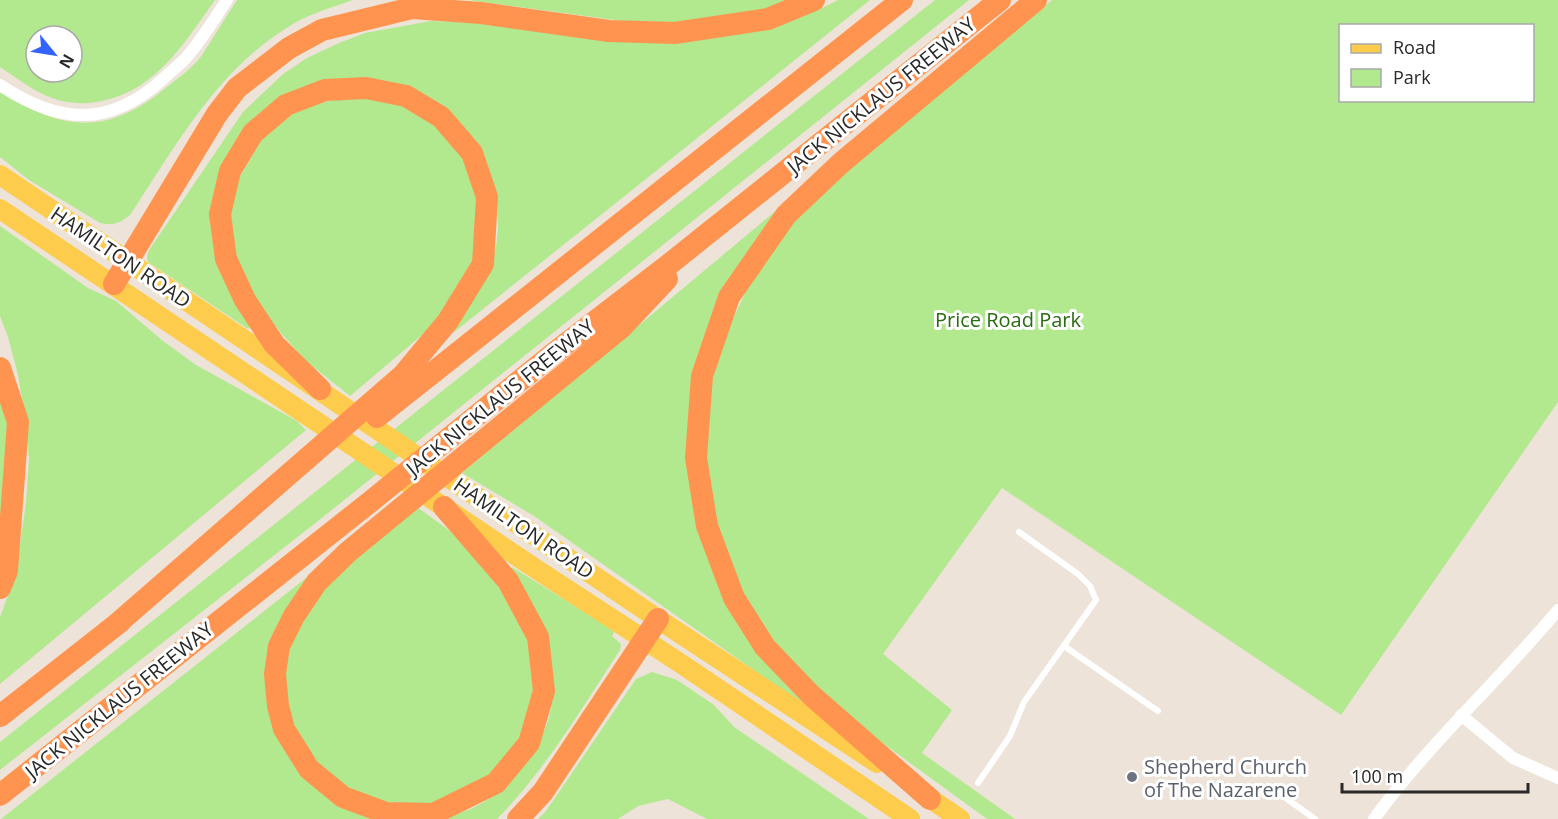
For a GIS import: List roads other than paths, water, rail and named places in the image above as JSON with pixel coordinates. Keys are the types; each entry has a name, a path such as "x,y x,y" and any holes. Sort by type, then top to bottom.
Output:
{"highway":[{"path":"114,284 217,114 237,88 289,48 322,30 412,8 481,13 609,31 675,33 768,19 814,0"},
{"path":"0,716 902,0"},
{"name":"JACK NICKLAUS FREEWAY","path":"0,795 365,506 554,352 1000,0"},
{"path":"930,799 811,695 765,647 734,598 707,526 696,458 702,376 729,297 786,215 841,163 1036,0"},
{"path":"110,630 404,375 448,321 483,264 487,197 472,153 441,117 406,96 366,88 325,90 286,105 252,133 230,171 220,214 226,259 245,300 274,344 320,389"},
{"path":"444,507 508,580 538,637 544,690 529,743 496,783 433,814 386,813 343,797 309,769 284,729 278,706 275,674 279,646 294,616 317,582 348,552 622,327 721,222"},
{"path":"0,368 18,422 7,571 0,588"},
{"path":"518,819 543,792 658,619"}],"main road":[{"name":"HAMILTON ROAD","path":"0,175 658,619 960,819"},
{"name":"HAMILTON ROAD","path":"0,208 910,819"}],"street":[{"path":"0,85 42,108 65,115 91,115 116,110 146,94 188,56 227,0"},
{"path":"1374,819 1461,715 1536,637 1558,610"},
{"path":"1461,715 1513,759 1558,778"}],"lane":[{"path":"978,783 1010,736 1024,702 1096,600 1090,586 1078,574 1019,532"},
{"path":"1064,646 1158,711"},
{"path":"1276,791 1315,819"}],"place":[{"name":"Shepherd Church of The Nazarene","path":"1132,777"}],"park label":[{"name":"Price Road Park","path":"1008,319"}]}
